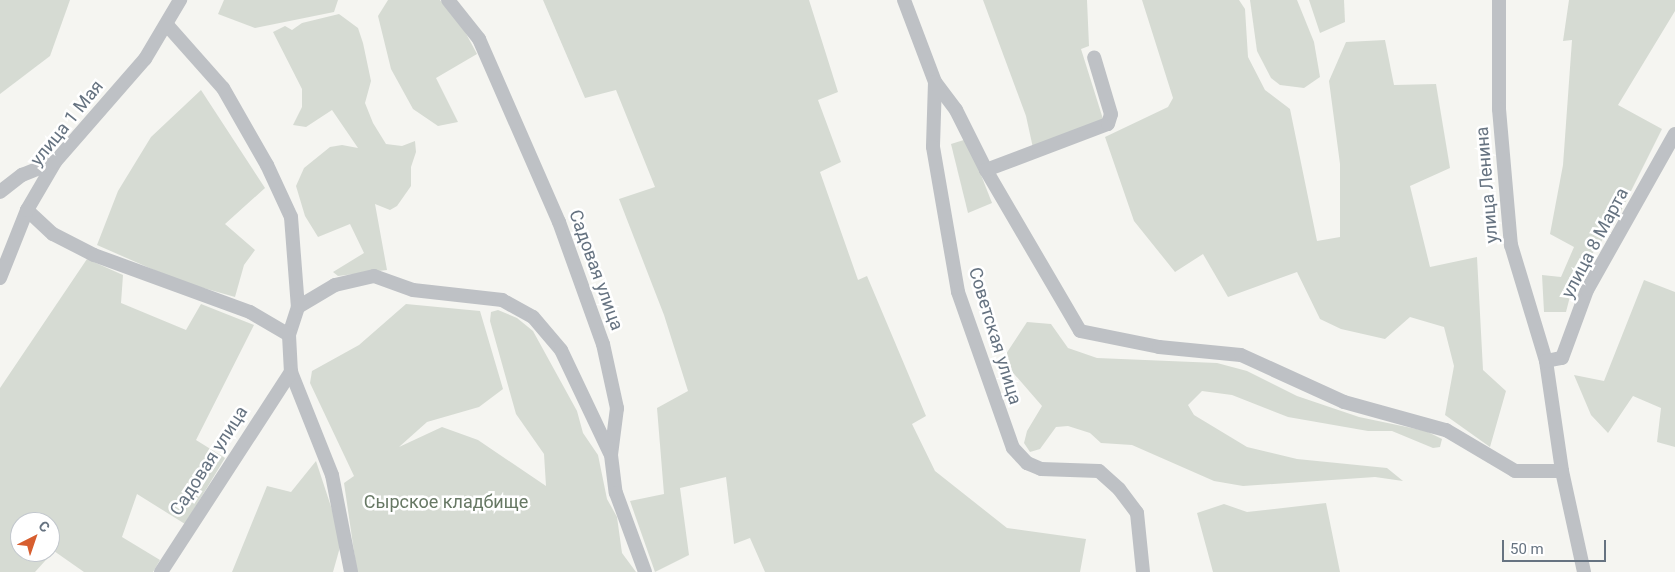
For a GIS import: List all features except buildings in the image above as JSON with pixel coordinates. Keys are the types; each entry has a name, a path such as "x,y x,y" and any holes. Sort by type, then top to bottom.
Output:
{"street":[{"name":"улица 1 Мая","path":"0,278 27,210 55,162 145,59 167,25 180,0"},
{"name":"Садовая улица","path":"448,0 479,39 559,222 603,344 617,408 611,455 616,493 644,572"},
{"name":"Советская улица","path":"904,0 935,82 933,147 958,292 1013,448 1027,463 1041,469 1099,471 1119,489 1137,513 1144,572"},
{"name":"улица Ленина","path":"1499,0 1499,109 1511,245 1546,360 1562,471 1584,572"},
{"path":"167,25 223,88 267,165 291,216 298,307 289,335 291,372 332,474 351,572"},
{"path":"986,170 1108,124 1111,114 1094,57"},
{"path":"935,82 956,110 986,170 1080,331 1160,347 1241,355 1344,402 1446,430 1515,471 1562,471"},
{"name":"улица 8 Марта","path":"1546,360 1562,358 1587,290 1675,134"},
{"path":"0,192 22,175 55,162"},
{"path":"27,210 53,234 94,255 250,312 289,335"},
{"path":"298,307 335,284 374,276 413,290 502,300 533,317 561,350 611,455"},
{"name":"Садовая улица","path":"161,572 291,372"}],"green space":[{"path":"0,0 70,0 50,56 0,94"},
{"path":"224,0 338,0 334,12 255,28 218,14"},
{"path":"388,0 440,0 463,28 477,54 436,78 458,122 438,126 413,109 391,69 378,16"},
{"path":"543,0 809,0 838,92 818,100 841,162 820,172 858,280 867,276 926,416 912,424 935,471 1007,528 1086,539 1080,572 765,572 750,538 734,544 726,477 680,488 689,555 655,572 630,501 664,494 657,408 688,391 664,315 619,199 655,187 616,90 585,98"},
{"path":"983,0 1087,0 1089,46 1081,49 1103,119 1033,148 1026,116"},
{"path":"1142,0 1239,0 1245,9 1248,57 1265,90 1290,109 1317,241 1340,237 1340,164 1329,81 1346,42 1385,40 1394,85 1436,84 1450,168 1410,186 1430,267 1477,257 1483,370 1506,391 1490,447 1445,415 1454,366 1444,327 1410,317 1385,339 1341,329 1320,319 1297,272 1228,297 1203,254 1175,272 1134,221 1105,137 1168,107 1173,98"},
{"path":"1250,0 1297,0 1314,42 1320,77 1304,88 1280,85 1271,78 1257,51"},
{"path":"1309,0 1344,0 1345,22 1320,33"},
{"path":"1569,0 1675,0 1675,11 1618,105 1662,129 1615,223 1575,277 1566,312 1544,312 1542,275 1561,277 1574,247 1550,234 1563,165 1572,40 1563,41"},
{"path":"339,14 358,28 363,43 371,81 365,103 373,123 386,144 402,146 415,141 416,152 411,167 411,186 397,206 390,210 375,204 387,270 338,276 333,272 364,253 350,224 318,237 305,216 296,186 304,168 330,147 342,145 358,148 332,110 306,127 293,125 302,107 302,89 273,32 285,26 292,30 302,23"},
{"path":"201,90 265,188 225,224 255,250 244,265 235,297 179,281 97,245 118,191 151,137"},
{"path":"967,139 992,203 968,213 951,144"},
{"path":"87,259 123,275 121,303 186,330 201,304 254,325 196,440 225,458 185,524 137,494 122,537 160,560 153,572 84,572 60,555 60,512 10,512 10,562 44,562 35,572 0,572 0,388"},
{"path":"1644,280 1675,292 1675,447 1657,442 1661,408 1633,396 1608,433 1591,415 1574,375 1604,381"},
{"name":"Сырское кладбище","path":"406,304 480,311 503,389 479,407 427,422 399,447 442,427 478,440 546,486 544,454 516,414 490,321 491,312 498,310 517,318 533,331 577,411 583,433 598,455 607,499 617,517 622,553 636,572 357,572 344,483 354,476 310,383 312,371 359,345"},
{"path":"1027,322 1051,324 1068,348 1097,358 1217,363 1247,371 1297,396 1359,417 1426,431 1442,439 1440,447 1433,448 1392,431 1368,431 1288,417 1232,395 1202,391 1188,405 1194,415 1247,447 1297,459 1387,468 1403,481 1375,477 1243,486 1214,481 1132,445 1101,443 1090,433 1068,426 1056,427 1040,449 1030,452 1024,443 1027,431 1042,406 1002,360"},
{"path":"316,461 342,540 333,572 232,572 267,486 291,492"},
{"path":"1326,503 1340,572 1213,572 1197,513 1224,504 1247,512"}]}
